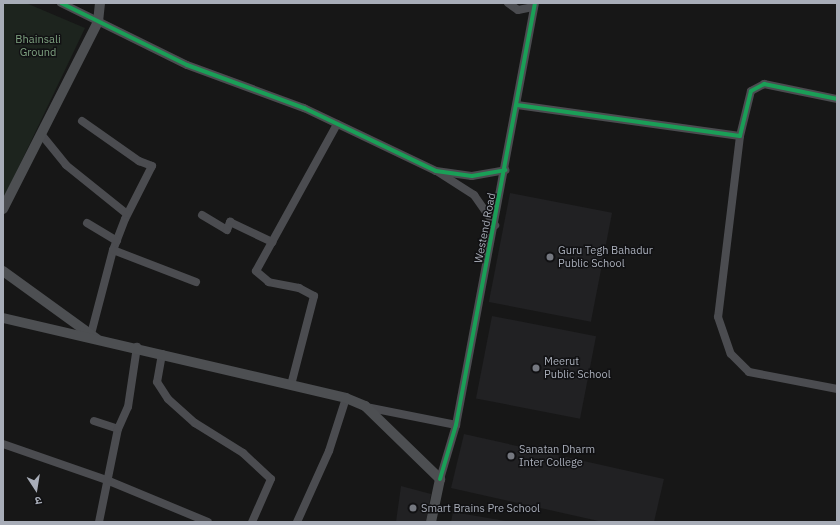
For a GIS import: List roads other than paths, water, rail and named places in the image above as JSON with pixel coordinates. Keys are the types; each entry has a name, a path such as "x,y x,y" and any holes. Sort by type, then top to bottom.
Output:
{"main road":[{"path":"3,210 98,22 100,3"},
{"path":"3,271 103,343"},
{"path":"3,318 103,343 137,347 346,398 365,406 440,479"},
{"name":"Westend Road","path":"431,522 440,479"}],"street":[{"path":"61,3 187,65 337,124 436,171 474,195 495,225"},
{"path":"508,3 518,10 534,5"},
{"name":"Westend Road","path":"440,479 456,425 495,225 534,5"},
{"path":"837,99 764,84 751,91 740,136 718,317 731,354 749,372 837,389"},
{"path":"517,105 740,136"},
{"path":"82,121 139,161 152,166 128,214 113,250 91,334"},
{"path":"291,385 311,321 314,296 299,288 269,282 256,271 337,124"},
{"path":"41,134 66,165 128,214"},
{"path":"436,171 472,176 505,170"},
{"path":"202,215 227,230 230,222 272,242"},
{"path":"87,223 117,241"},
{"path":"113,250 196,282"},
{"path":"99,522 109,481 118,429 128,407 137,347"},
{"path":"162,354 157,382 168,399 195,423 243,453 271,480 252,522"},
{"path":"297,522 329,451 346,398"},
{"path":"365,406 456,425"},
{"path":"94,421 118,429"},
{"path":"3,444 109,481 208,522"}],"place":[{"name":"Guru Tegh Bahadur Public School","path":"550,257"},
{"name":"Meerut Public School","path":"536,368"},
{"name":"Sanatan Dharm Inter College","path":"511,456"},
{"name":"Smart Brains Pre School","path":"413,508"}],"park label":[{"name":"Bhainsali Ground","path":"38,46"}]}
